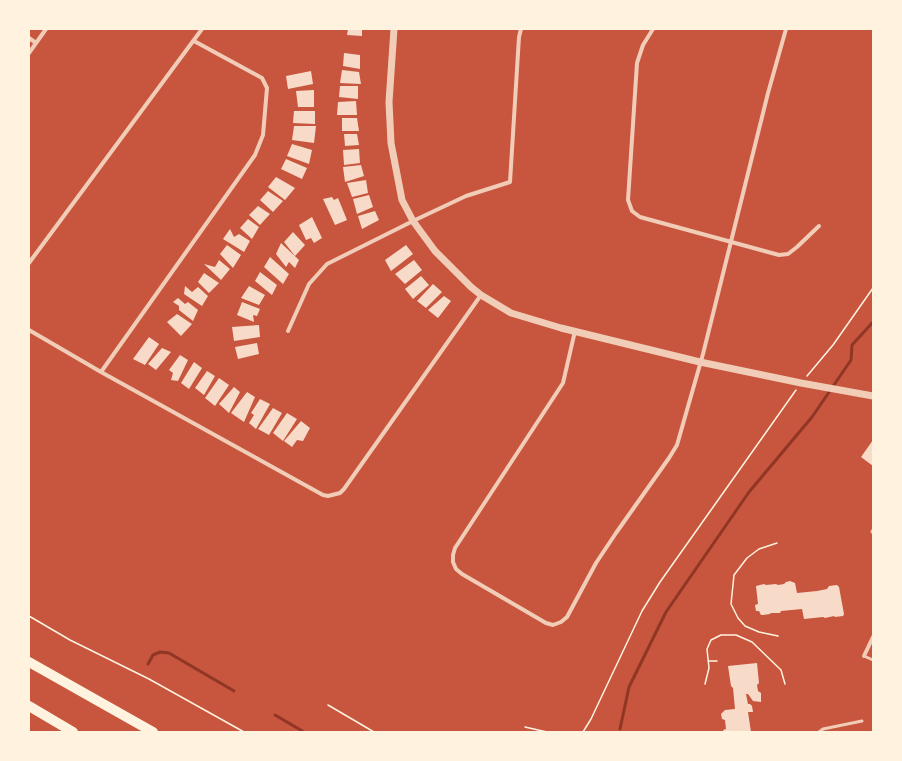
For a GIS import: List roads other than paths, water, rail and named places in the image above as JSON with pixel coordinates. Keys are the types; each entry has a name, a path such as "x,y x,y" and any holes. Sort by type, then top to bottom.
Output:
{"highway":[{"path":"29,662 153,732"},
{"path":"29,706 73,732"},
{"path":"138,723 163,732"}],"street":[{"path":"29,53 46,29"},
{"path":"29,264 202,29"},
{"path":"394,29 390,102 390,143 402,200 413,221 435,251 481,295 511,313 575,331 700,362 809,385 873,396"},
{"path":"288,330 309,284 327,264 466,196 510,182 519,37 521,29"},
{"path":"653,29 643,44 637,63 628,200 632,211 640,218 779,255 788,254 819,226"},
{"path":"575,331 563,383 455,548 452,556 456,569 462,574 546,623 554,625 567,617 596,563 670,458 681,433 768,93 786,29"},
{"path":"29,38 36,43"},
{"path":"101,372 255,155 263,135 267,88 262,78 194,41"},
{"path":"29,330 323,496 334,495 344,489 481,295"},
{"path":"864,656 873,637"}],"lane":[{"path":"864,656 873,660"},
{"path":"819,732 823,729 862,721"}],"waterway":[{"path":"620,729 629,687 666,612 749,492 812,417 851,360 852,345 873,322"},
{"path":"148,664 153,655 160,652 169,653 234,691"},
{"path":"275,715 304,732"}]}
